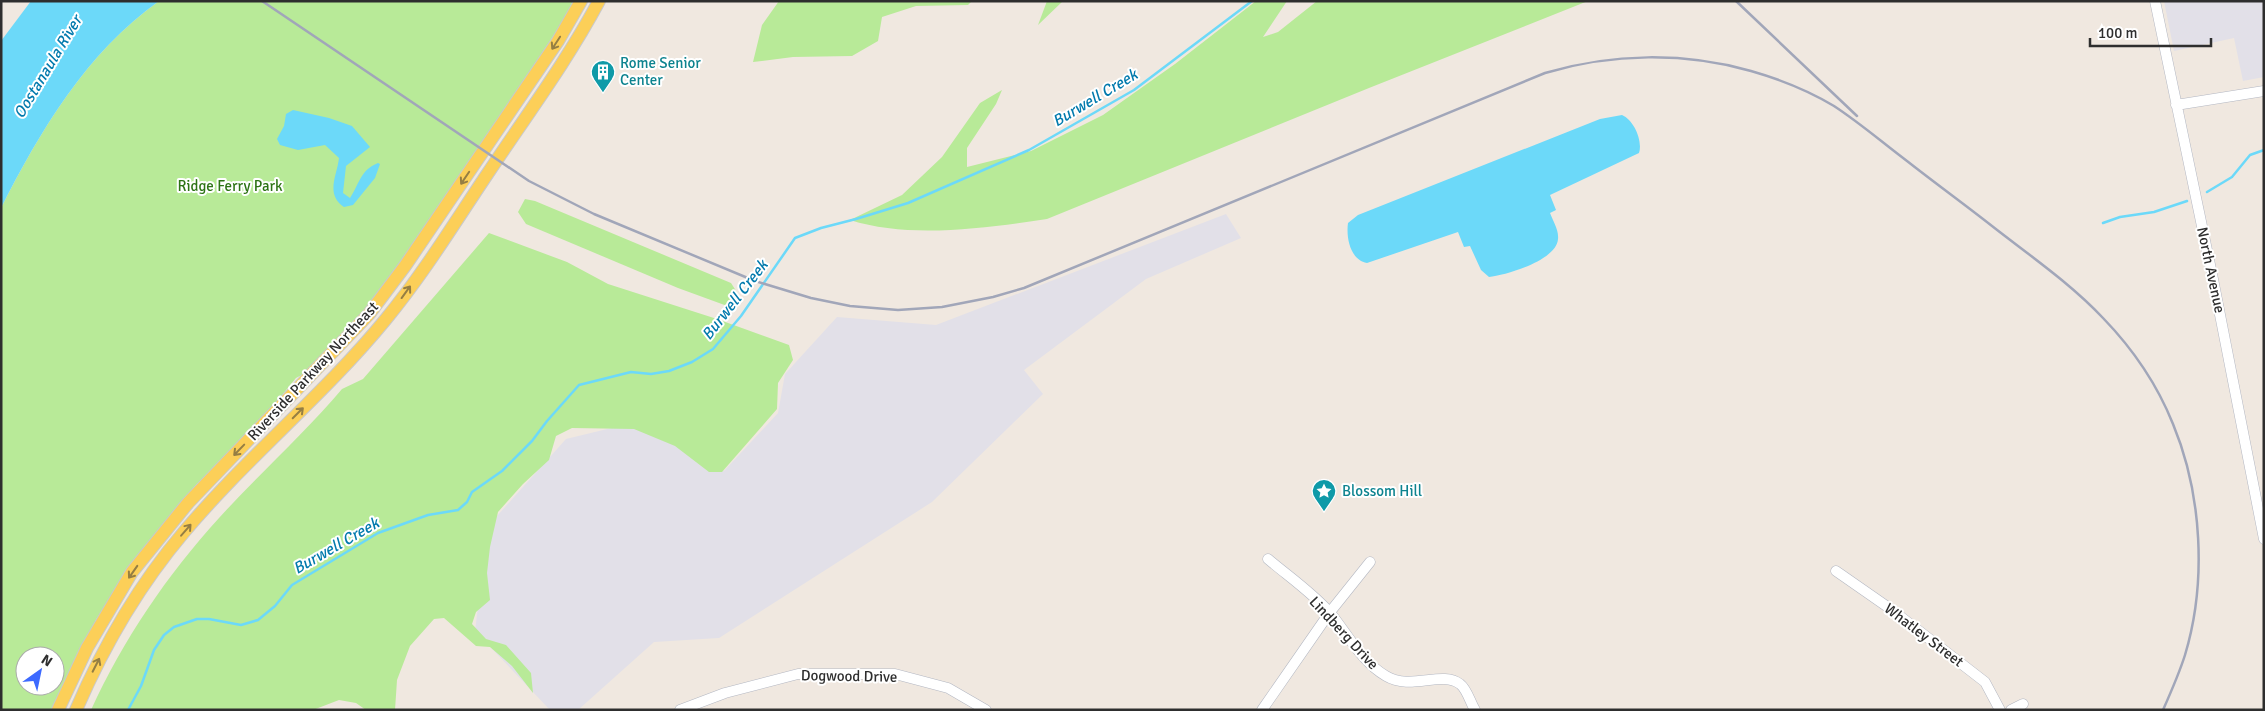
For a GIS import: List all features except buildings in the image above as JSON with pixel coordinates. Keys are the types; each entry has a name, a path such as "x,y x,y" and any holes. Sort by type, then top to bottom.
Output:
{"main road":[{"name":"Riverside Parkway Northeast","path":"58,710 87,648 132,572 188,503 369,314 405,266 558,42 582,1"},
{"name":"Riverside Parkway Northeast","path":"76,710 90,678 118,626 160,562 215,498 387,319 422,271 542,93 583,31 599,1"}],"street":[{"name":"North Avenue","path":"2155,1 2213,278 2264,539"},
{"path":"2176,105 2264,91"},
{"name":"Lindberg Drive","path":"1268,559 1330,612 1365,658 1385,675 1406,683 1447,678 1454,681 1464,690 1475,710"},
{"path":"1262,710 1330,612 1370,562"},
{"name":"Whatley Street","path":"1836,572 1907,622 1985,682 2000,710"},
{"name":"Dogwood Drive","path":"680,710 725,693 798,674 895,674 948,688 986,710"},
{"path":"2011,710 2023,704"}],"shaded area":[{"path":"2164,1 2264,1 2264,77 2243,81 2234,38 2174,51"},
{"path":"1226,214 1241,238 1146,279 1024,370 1043,394 932,502 719,638 654,642 578,710 550,710 475,631 488,526 566,439 632,423 724,471 778,413 785,374 837,317 936,325"}],"green space":[{"name":"Ridge Ferry Park","path":"159,1 573,1 562,23 400,265 356,320 309,371 296,378 273,406 195,486 142,550 97,618 65,682 65,646 15,646 15,696 59,696 53,710 1,710 1,208 49,122 109,44 133,21"},
{"path":"779,1 972,1 968,5 916,6 882,17 878,41 852,56 793,57 753,62 762,25"},
{"path":"1047,1 1063,1 1038,25"},
{"path":"1256,1 1287,1 1263,37 1278,32 1317,1 1588,1 1047,219 999,226 948,230 897,229 873,226 850,220 902,195 942,157 980,103 1002,90 996,104 967,148 967,167 1031,151 1103,115 1175,64"},
{"path":"525,199 535,201 731,283 740,297 730,307 678,288 526,224 518,212"},
{"path":"489,233 567,262 608,284 717,319 789,345 793,360 778,383 777,409 722,472 709,472 675,446 634,429 572,428 556,436 549,460 523,484 498,512 490,547 487,573 490,600 476,612 472,624 486,639 506,645 531,673 533,693 512,666 490,647 476,646 444,618 434,619 410,646 397,680 395,710 366,710 356,703 339,700 313,710 91,710 117,658 148,609 164,585 200,540 342,389 363,379"}],"water":[{"name":"Oostanaula River","path":"31,1 159,1 133,21 109,44 68,95 32,150 1,208 1,41"},
{"path":"293,110 329,118 352,126 370,147 346,166 343,193 350,198 367,170 378,163 380,164 375,178 353,205 344,207 335,196 334,184 339,158 325,145 298,150 280,145 277,139 284,126 286,114"},
{"path":"1622,115 1630,121 1637,131 1640,143 1639,153 1550,195 1556,210 1550,213 1557,229 1558,239 1555,247 1549,254 1530,265 1489,277 1481,270 1470,246 1464,247 1458,232 1367,263 1361,261 1350,247 1348,223 1358,215 1600,119"}],"waterway":[{"name":"Burwell Creek","path":"128,710 141,686 154,650 164,635 174,627 197,619 209,619 241,625 258,620 275,606 292,585 378,533 428,515 458,510 467,502 472,492 502,471 532,441 579,385 631,372 651,374 669,371 692,362 713,349 741,316 795,238 821,228 908,203 1029,150 1134,90 1252,1"},
{"path":"2207,192 2232,177 2250,155 2264,150"},
{"path":"2103,223 2120,217 2154,212 2187,201"}],"railway":[{"path":"262,1 529,181 594,214 755,281 811,298 850,306 898,310 942,307 993,297 1024,288 1545,73 1570,66 1622,59 1674,58 1726,65 1783,82 1814,95 1844,113 2063,281 2114,330 2152,381 2167,409 2183,451 2190,479 2198,538 2199,568 2192,627 2183,662 2163,710"},
{"path":"1736,1 1857,116"}],"place":[{"name":"Rome Senior Center","path":"603,93"},
{"name":"Blossom Hill","path":"1324,512"}]}
